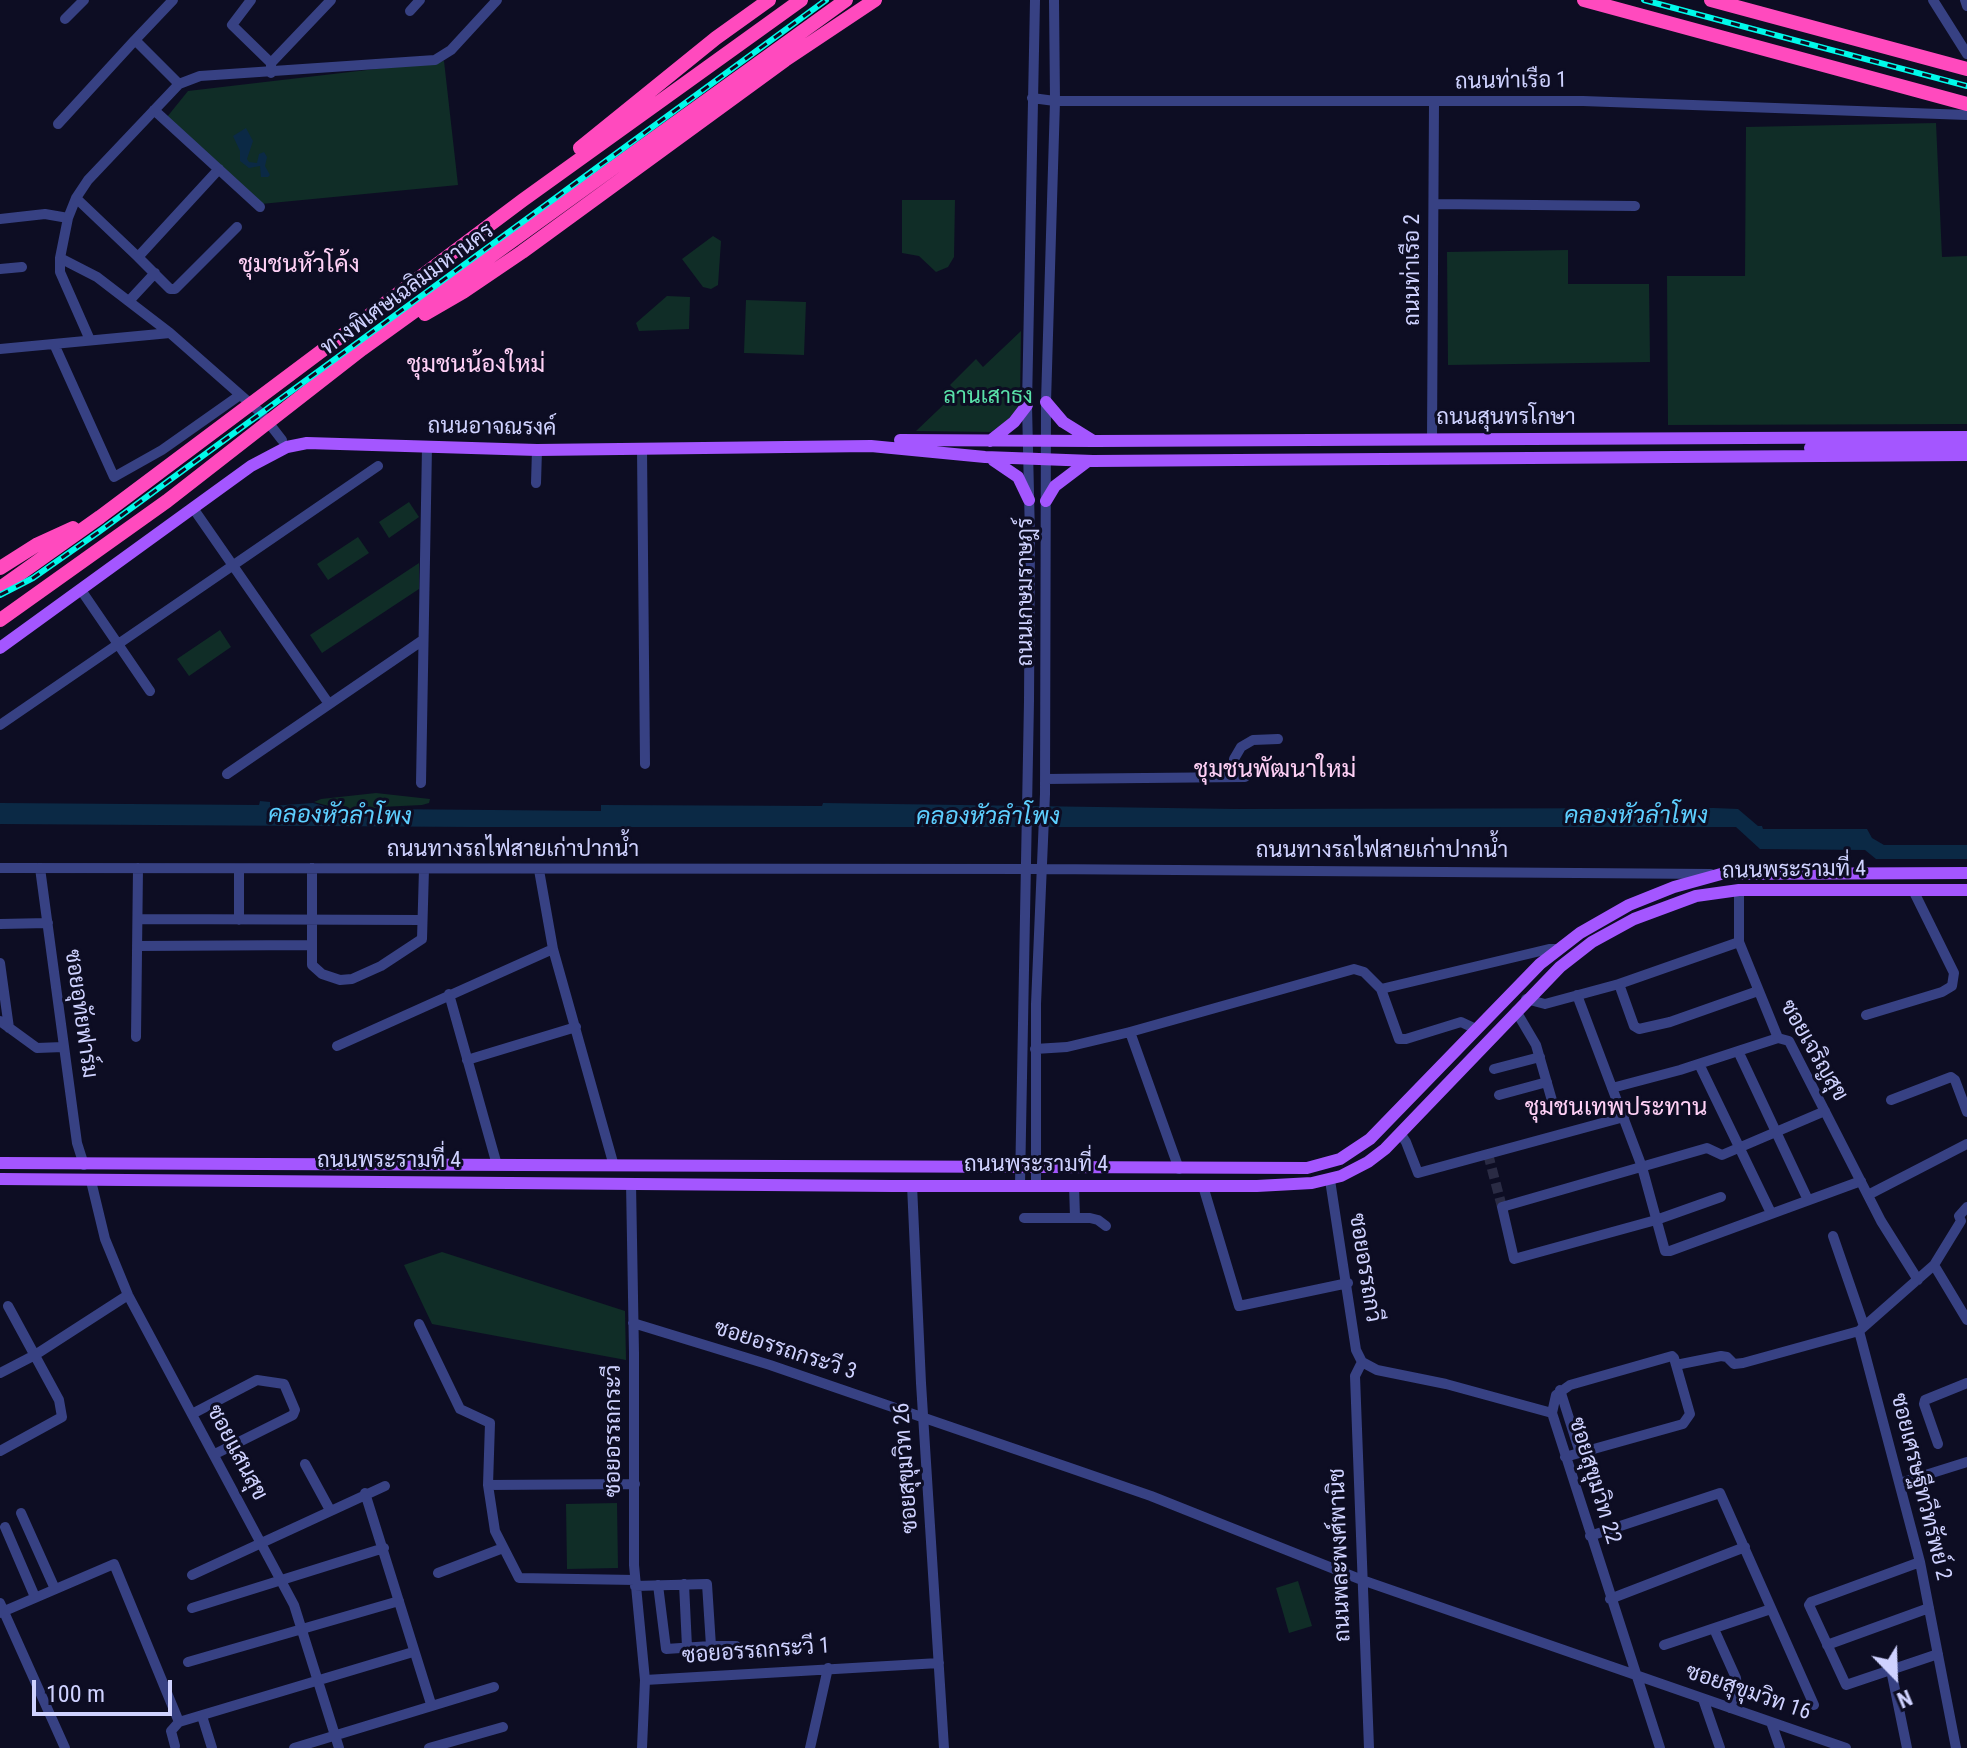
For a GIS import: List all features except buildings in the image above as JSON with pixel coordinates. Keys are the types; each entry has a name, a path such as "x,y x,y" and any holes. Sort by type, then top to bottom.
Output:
{"highway":[{"path":"523,200 569,157 769,0"},
{"name":"ทางพิเศษเฉลิมมหานคร","path":"0,588 100,517 523,200 801,0"},
{"name":"ทางพิเศษเฉลิมมหานคร","path":"0,620 167,501 362,349 846,0"},
{"path":"362,349 463,292 522,252 785,60 875,0"},
{"path":"1584,0 1967,104"},
{"path":"1711,0 1967,69"},
{"path":"0,568 38,544 100,517"}],"main road":[{"path":"1046,402 1063,422 1095,441"},
{"path":"990,441 1014,422 1027,405"},
{"name":"ถนนอาจณรงค์","path":"0,648 255,455 311,437 473,442 1046,441"},
{"name":"ถนนสุนทรโกษา","path":"1046,441 1967,437"},
{"name":"ถนนอาจณรงค์","path":"0,638 284,444 325,442 537,450 871,446 1046,461"},
{"path":"1761,456 1829,446 1967,446"},
{"name":"ถนนสุนทรโกษา","path":"1046,461 1967,455"},
{"path":"985,457 1013,472 1024,485 1029,500"},
{"path":"1046,501 1055,486 1088,461"},
{"name":"ถนนพระรามที่ 4","path":"0,1163 1020,1166 1287,1170 1325,1165 1354,1151 1390,1120 1506,996 1558,949 1629,905 1674,887 1721,874 1967,873"},
{"name":"ถนนพระรามที่ 4","path":"0,1179 1203,1186 1289,1185 1330,1180 1368,1162 1400,1133 1526,999 1575,954 1612,930 1653,910 1696,896 1739,890 1967,890"},
{"path":"631,1166 631,1183"}],"street":[{"path":"65,19 84,0"},
{"path":"58,124 173,0"},
{"path":"251,0 232,25 271,68"},
{"path":"271,68 331,0"},
{"path":"410,11 420,0"},
{"path":"90,340 60,272 68,218 88,180 179,84 200,76 271,68 435,60 451,50 497,0"},
{"name":"ถนนเกษมราษฎร์","path":"1020,1185 1029,671 1027,405 1035,0"},
{"name":"ถนนเกษมราษฎร์","path":"1036,1185 1035,1049 1045,794 1046,402 1055,101 1054,0"},
{"path":"1933,0 1967,54"},
{"path":"135,40 179,84"},
{"name":"ถนนท่าเรือ 1","path":"1032,98 1055,101 1571,101 1967,115"},
{"name":"ถนนท่าเรือ 2","path":"1432,438 1434,103"},
{"path":"154,110 260,207"},
{"path":"138,257 219,169"},
{"path":"76,198 170,289 176,289 237,227"},
{"path":"1434,204 1635,206"},
{"path":"0,219 45,214 68,218"},
{"path":"60,258 97,277 170,333 261,413 284,444"},
{"path":"0,269 22,267"},
{"path":"129,301 155,273"},
{"path":"0,349 170,333"},
{"path":"54,344 114,477 162,450 240,395"},
{"path":"421,783 427,447"},
{"path":"642,449 645,764"},
{"path":"536,483 537,450"},
{"path":"0,725 378,466"},
{"path":"193,508 329,704"},
{"path":"78,587 150,691"},
{"path":"227,774 423,640"},
{"path":"1029,671 1045,671"},
{"path":"1045,779 1240,777 1234,759 1241,747 1253,740 1278,739"},
{"name":"ถนนทางรถไฟสายเก่าปากน้ำ","path":"0,868 1042,869 1721,874"},
{"name":"ซอยอุทัยฟาร์ม","path":"40,868 77,1143 84,1165"},
{"path":"136,1037 138,868"},
{"path":"312,868 312,965 322,974 340,980 352,979 396,958 422,939 424,869"},
{"path":"239,869 239,920"},
{"path":"539,870 553,949 614,1166"},
{"name":"ซอยเจริญสุข","path":"1739,890 1739,942 1778,1038 1789,1041 1881,1221 1918,1280"},
{"path":"1866,1015 1942,992 1952,986 1955,978 1913,890"},
{"path":"138,919 422,920"},
{"path":"0,924 48,923"},
{"path":"1526,999 1545,1004 1619,984 1739,942"},
{"path":"137,946 312,945"},
{"path":"337,1046 553,949"},
{"path":"1381,989 1558,949"},
{"path":"0,963 5,1024 37,1048 63,1047"},
{"path":"1035,1049 1067,1047 1130,1032 1354,969 1364,972 1381,989 1399,1039 1461,1022 1476,1029"},
{"path":"1619,984 1634,1026 1639,1029 1670,1022 1758,991"},
{"path":"449,994 497,1165"},
{"path":"1577,995 1642,1167 1662,1247 1670,1251 1861,1181"},
{"path":"1022,1004 1036,1004"},
{"path":"1516,1011 1536,1045 1553,1104"},
{"path":"467,1060 576,1027"},
{"path":"1130,1032 1179,1169"},
{"path":"1612,1088 1778,1038"},
{"path":"1738,1051 1808,1200"},
{"path":"1494,1069 1540,1057"},
{"path":"1699,1064 1771,1213"},
{"path":"1891,1100 1951,1077 1967,1112"},
{"path":"1499,1095 1547,1082"},
{"path":"1721,1197 1656,1220 1514,1259 1502,1207 1707,1148 1722,1155 1825,1111"},
{"path":"1400,1133 1418,1173 1624,1117"},
{"path":"1868,1195 1967,1144"},
{"name":"ซอยอรรถกวี","path":"1330,1180 1356,1350 1362,1362"},
{"name":"ซอยแสนสุข","path":"91,1181 105,1239 128,1295 294,1605 339,1748"},
{"name":"ซอยอรรถกระวี","path":"631,1183 635,1583 645,1680"},
{"name":"ซอยสุขุมวิท 26","path":"912,1185 944,1748"},
{"path":"1074,1185 1075,1217"},
{"path":"1203,1186 1239,1306 1348,1283"},
{"path":"1676,1365 1721,1356 1734,1364 1743,1363 1862,1329 1934,1265 1961,1221 1959,1216 1967,1207"},
{"path":"1024,1218 1094,1218 1106,1226"},
{"name":"ซอยเศรษฐีทวีทรัพย์ 2","path":"1833,1236 1862,1329 1920,1562 1956,1748"},
{"path":"1934,1265 1962,1302 1967,1320"},
{"path":"0,1373 35,1355 128,1295"},
{"path":"0,1451 62,1417 59,1400 8,1306"},
{"name":"ซอยอรรถกระวี 3","path":"633,1323 770,1365 1151,1496 1362,1580"},
{"path":"419,1324 460,1409 490,1423 488,1485 495,1531 519,1578 658,1585 704,1583 708,1587 711,1646"},
{"path":"1552,1413 1553,1400 1560,1390 1672,1356 1676,1365 1690,1414 1683,1424 1565,1457"},
{"name":"ซอยสุขุมวิท 22","path":"1362,1362 1377,1370 1446,1384 1552,1413 1660,1748"},
{"name":"ถนนพละพงศ์พานิช","path":"1362,1362 1355,1376 1369,1748"},
{"path":"192,1414 254,1381 284,1384 295,1410 293,1415 215,1454"},
{"path":"1938,1444 1925,1400 1967,1383"},
{"path":"1560,1390 1580,1453"},
{"path":"1900,1483 1967,1462"},
{"path":"305,1464 330,1510"},
{"path":"488,1485 635,1484"},
{"path":"192,1575 385,1486"},
{"path":"365,1493 431,1704"},
{"path":"1590,1536 1720,1493 1814,1705"},
{"path":"21,1513 55,1589"},
{"path":"5,1527 35,1597"},
{"path":"1610,1599 1745,1547"},
{"path":"192,1608 384,1548"},
{"path":"438,1573 503,1548"},
{"path":"1920,1562 1810,1602 1848,1686 1938,1654"},
{"path":"65,1748 1,1609 114,1564 179,1722"},
{"name":"ซอยสุขุมวิท 16","path":"1362,1580 1846,1748"},
{"path":"684,1584 687,1647"},
{"path":"658,1585 665,1647 668,1650 736,1646"},
{"path":"188,1662 399,1601"},
{"path":"1827,1645 1929,1608"},
{"path":"1664,1645 1771,1609"},
{"path":"1714,1629 1736,1678 1737,1687 1730,1708"},
{"path":"175,1746 171,1731 179,1722 413,1652"},
{"name":"ซอยอรรถกระวี 1","path":"645,1680 939,1663"},
{"path":"810,1748 828,1668"},
{"path":"1891,1670 1907,1748"},
{"path":"642,1748 645,1680"},
{"path":"294,1748 494,1687"},
{"path":"1703,1699 1720,1748"},
{"path":"202,1716 212,1748"},
{"path":"1771,1722 1780,1748"},
{"path":"429,1748 503,1727"},
{"path":"1809,1748 1811,1736"}],"green space":[{"path":"444,61 458,185 261,204 167,117 188,91"},
{"path":"1936,123 1942,257 1967,256 1967,424 1668,425 1667,276 1745,276 1746,127"},
{"path":"902,200 955,200 954,257 948,267 936,272 919,256 902,253"},
{"path":"713,236 721,241 718,285 711,289 703,287 682,259"},
{"path":"1568,250 1568,284 1649,284 1650,362 1448,365 1447,252"},
{"path":"667,296 690,297 689,329 639,331 636,323"},
{"path":"746,300 806,302 804,355 744,353"},
{"name":"ลานเสาธง","path":"1021,331 1020,404 1008,420 991,432 916,431 957,392 950,385 976,359 983,367"},
{"path":"409,502 419,517 389,538 379,522"},
{"path":"358,537 369,553 328,580 317,564"},
{"path":"419,563 419,589 322,653 310,635"},
{"path":"220,630 231,647 189,676 177,659"},
{"path":"376,793 430,799 429,803 422,805 351,812 314,802 321,799"},
{"path":"442,1252 625,1311 626,1360 432,1324 404,1265"},
{"path":"617,1503 618,1568 567,1569 566,1504"},
{"path":"1298,1581 1312,1626 1289,1633 1276,1588"}],"water":[{"path":"246,128 253,141 247,159 257,163 259,154 264,152 268,177 261,177 260,166 249,168 240,161 240,151 233,136"},
{"name":"คลองหัวลำโพง","path":"260,801 270,802 270,806 313,803 353,814 383,809 601,811 601,805 822,806 823,803 1236,809 1714,808 1738,809 1763,829 1867,829 1872,838 1884,845 1967,845 1967,859 1876,859 1865,850 1760,849 1736,827 0,824 0,803 259,805"}],"tunnel":[{"path":"1488,1154 1502,1207"}],"railway":[{"path":"0,595 33,578 100,531 826,0"},
{"path":"1644,0 1967,86"}],"district":[{"name":"ชุมชนหัวโค้ง","path":"299,266"},
{"name":"ชุมชนน้องใหม่","path":"476,366"},
{"name":"ชุมชนพัฒนาใหม่","path":"1275,771"},
{"name":"ชุมชนเทพประทาน","path":"1616,1109"}]}
